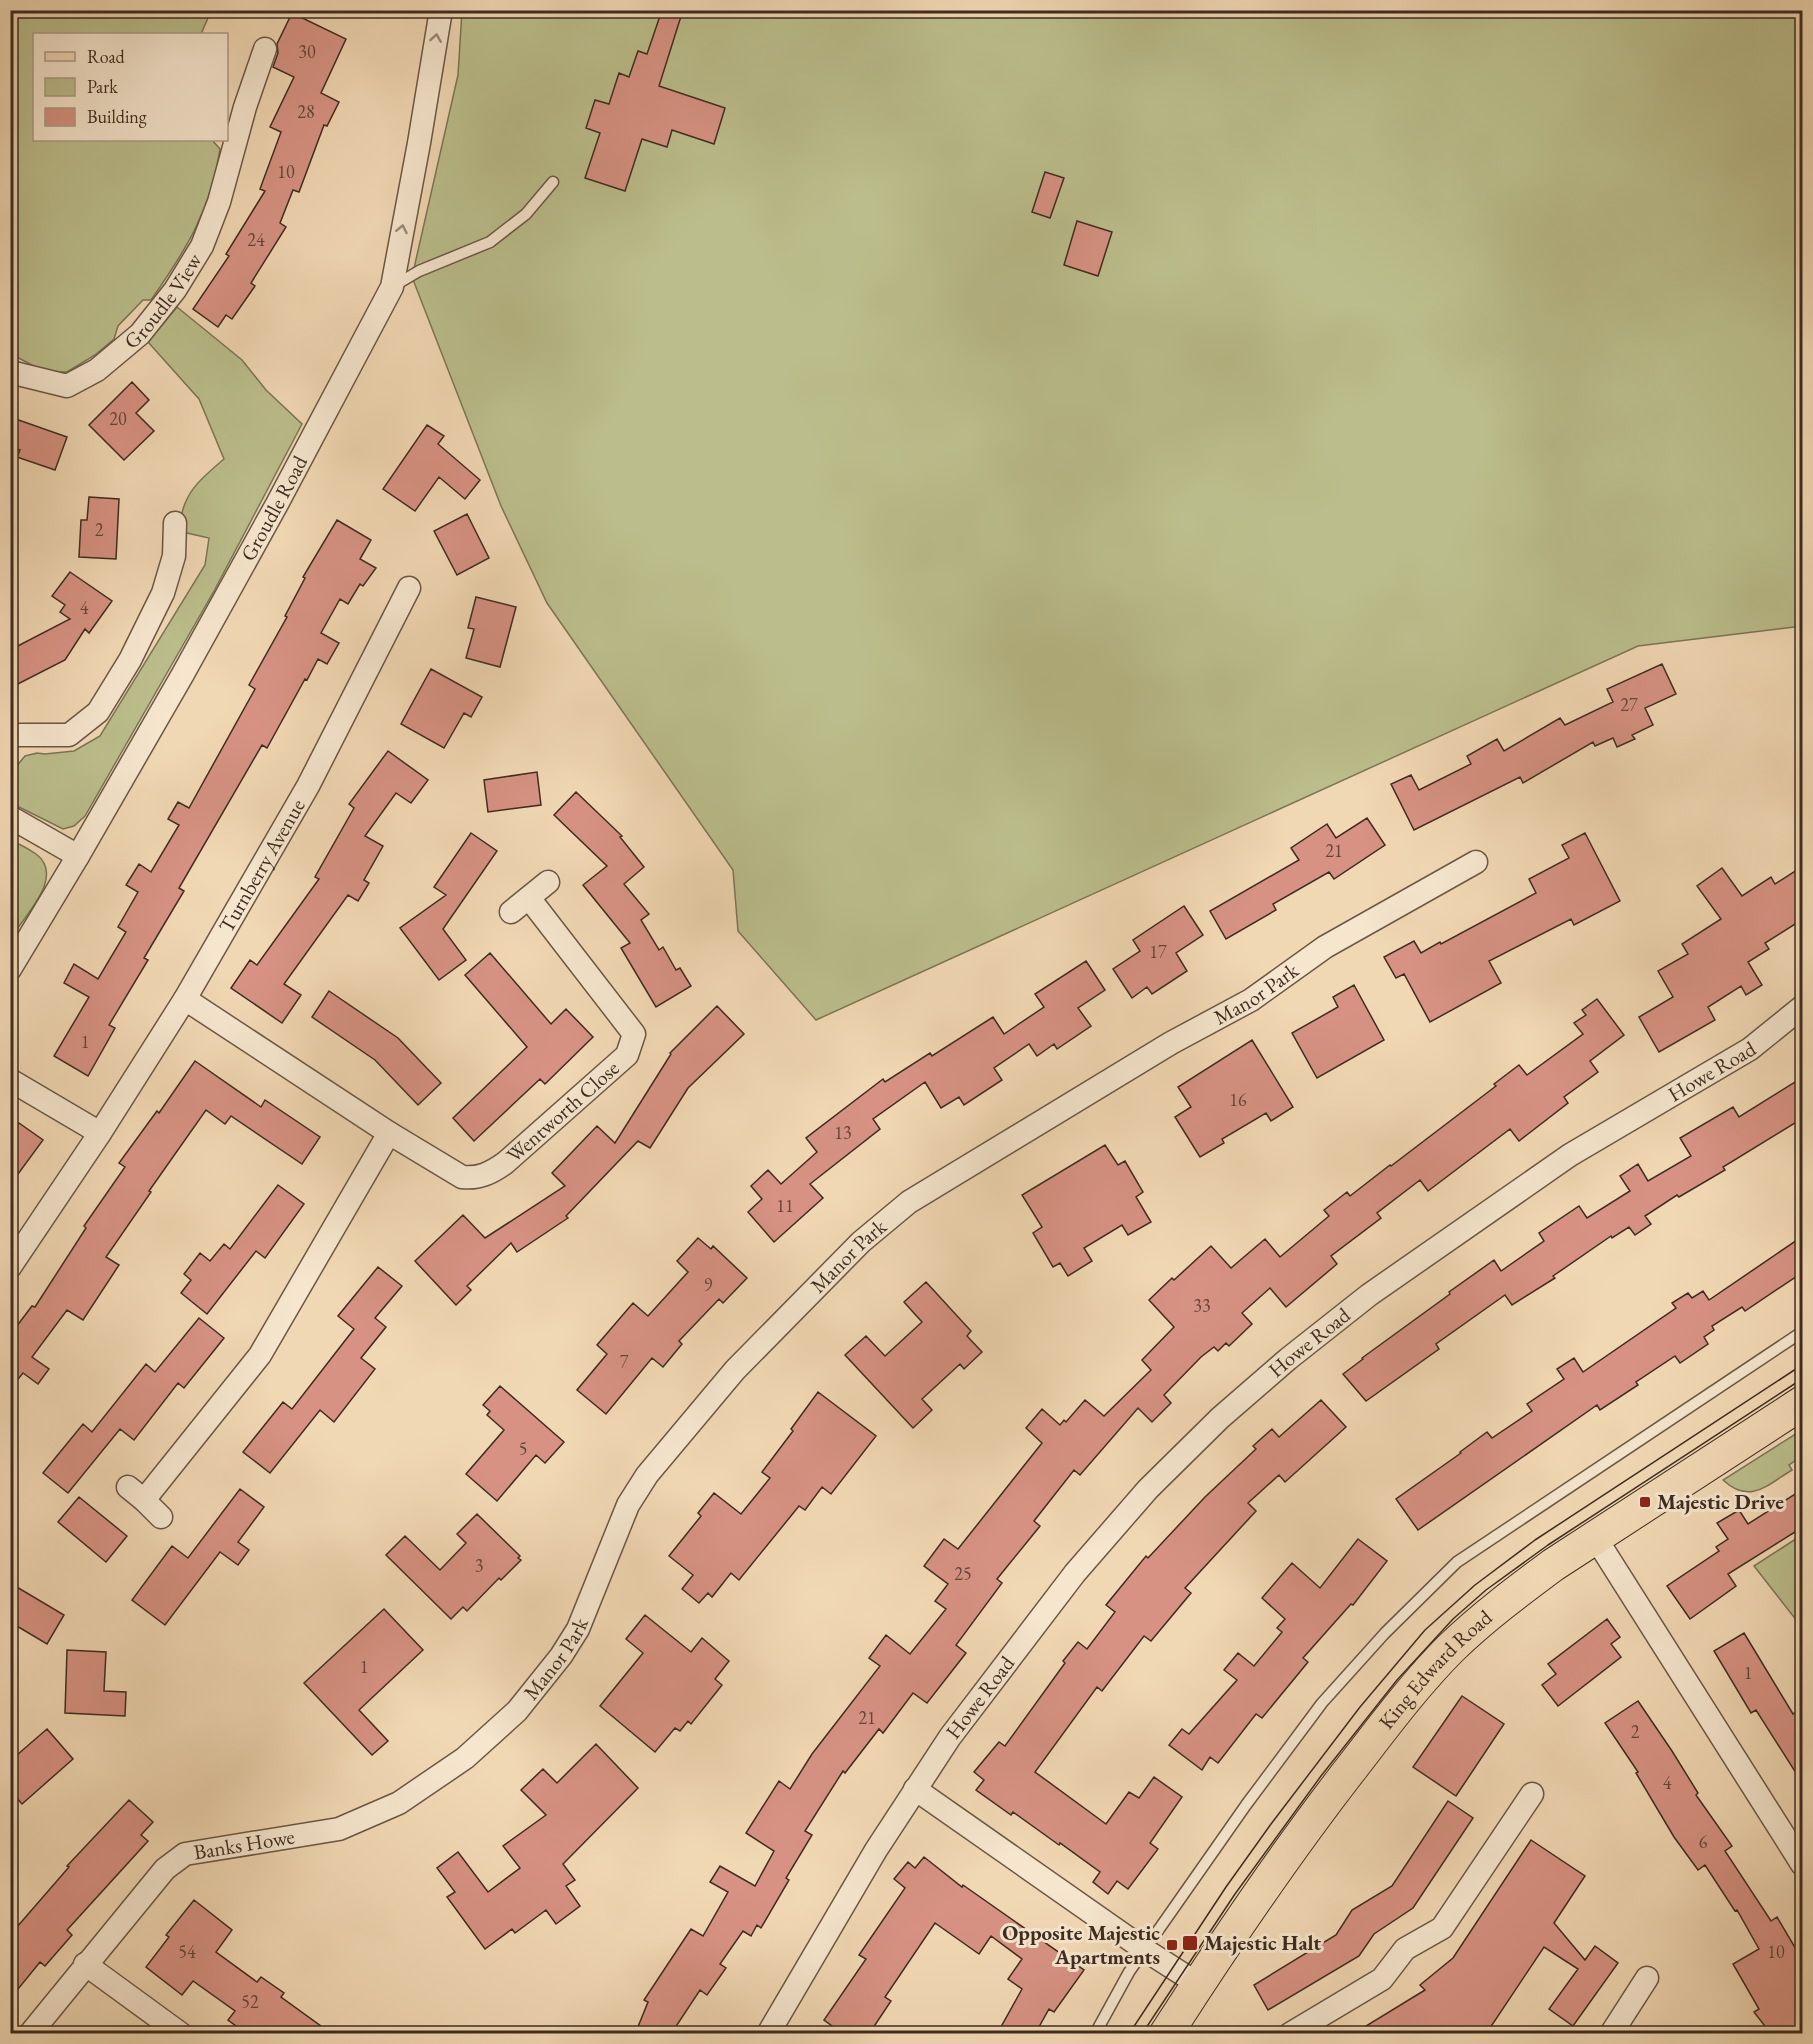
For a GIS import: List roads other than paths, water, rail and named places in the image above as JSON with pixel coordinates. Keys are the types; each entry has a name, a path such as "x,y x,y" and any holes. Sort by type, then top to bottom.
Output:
{"main road":[{"name":"King Edward Road","path":"1166,2034 1198,1984 1333,1792 1420,1682 1450,1649 1515,1593 1595,1537 1803,1402"}],"street":[{"name":"Groudle Road","path":"10,969 194,654 277,504 392,287 441,10"},
{"name":"Groudle View","path":"10,372 67,386 97,370 140,334 175,290 202,246 219,202 233,130 264,49"},
{"path":"10,735 69,735 98,712 130,660 163,593 174,556 175,523"},
{"name":"Turnberry Avenue","path":"10,1267 100,1133 185,999 308,786 409,588"},
{"path":"10,817 78,856"},
{"name":"Manor Park","path":"377,1812 399,1803 465,1758 518,1711 561,1656 578,1629 628,1505 647,1475 735,1370 861,1242 919,1196 1171,1043 1251,1000 1325,947 1476,862"},
{"path":"511,912 548,882"},
{"name":"Wentworth Close","path":"185,999 389,1133 462,1177 473,1178 492,1173 627,1055 634,1034 529,898"},
{"name":"Howe Road","path":"768,2034 876,1850 950,1737 1075,1573 1148,1489 1220,1418 1288,1359 1369,1295 1570,1155 1750,1048 1803,1007"},
{"path":"10,1080 100,1133"},
{"path":"161,1517 136,1493 260,1355 389,1133"},
{"path":"1595,1537 1803,1864"},
{"path":"915,1789 1145,1950 1198,1984"},
{"path":"1290,2034 1382,1979 1405,1949 1442,1928 1532,1794"},
{"name":"Banks Howe","path":"30,2034 165,1869 185,1854 339,1829 377,1812"},
{"path":"85,1965 181,2034"},
{"path":"1611,2034 1647,1978"}],"lane":[{"path":"392,287 419,271 490,242 526,214 553,182"},
{"path":"1095,2034 1130,1972 1246,1805 1322,1702 1385,1633 1457,1562 1803,1332"}],"tram line":[{"path":"1129,2034 1226,1887 1271,1824 1360,1707 1425,1630 1475,1585 1535,1540 1802,1365"},
{"path":"1142,2034 1235,1894 1321,1776 1397,1680 1453,1619 1486,1590 1548,1545 1802,1379"}],"place":[{"name":"Majestic Drive","path":"1645,1502"},
{"name":"Majestic Halt","path":"1190,1943"},
{"name":"Opposite Majestic Apartments","path":"1172,1945"}]}
